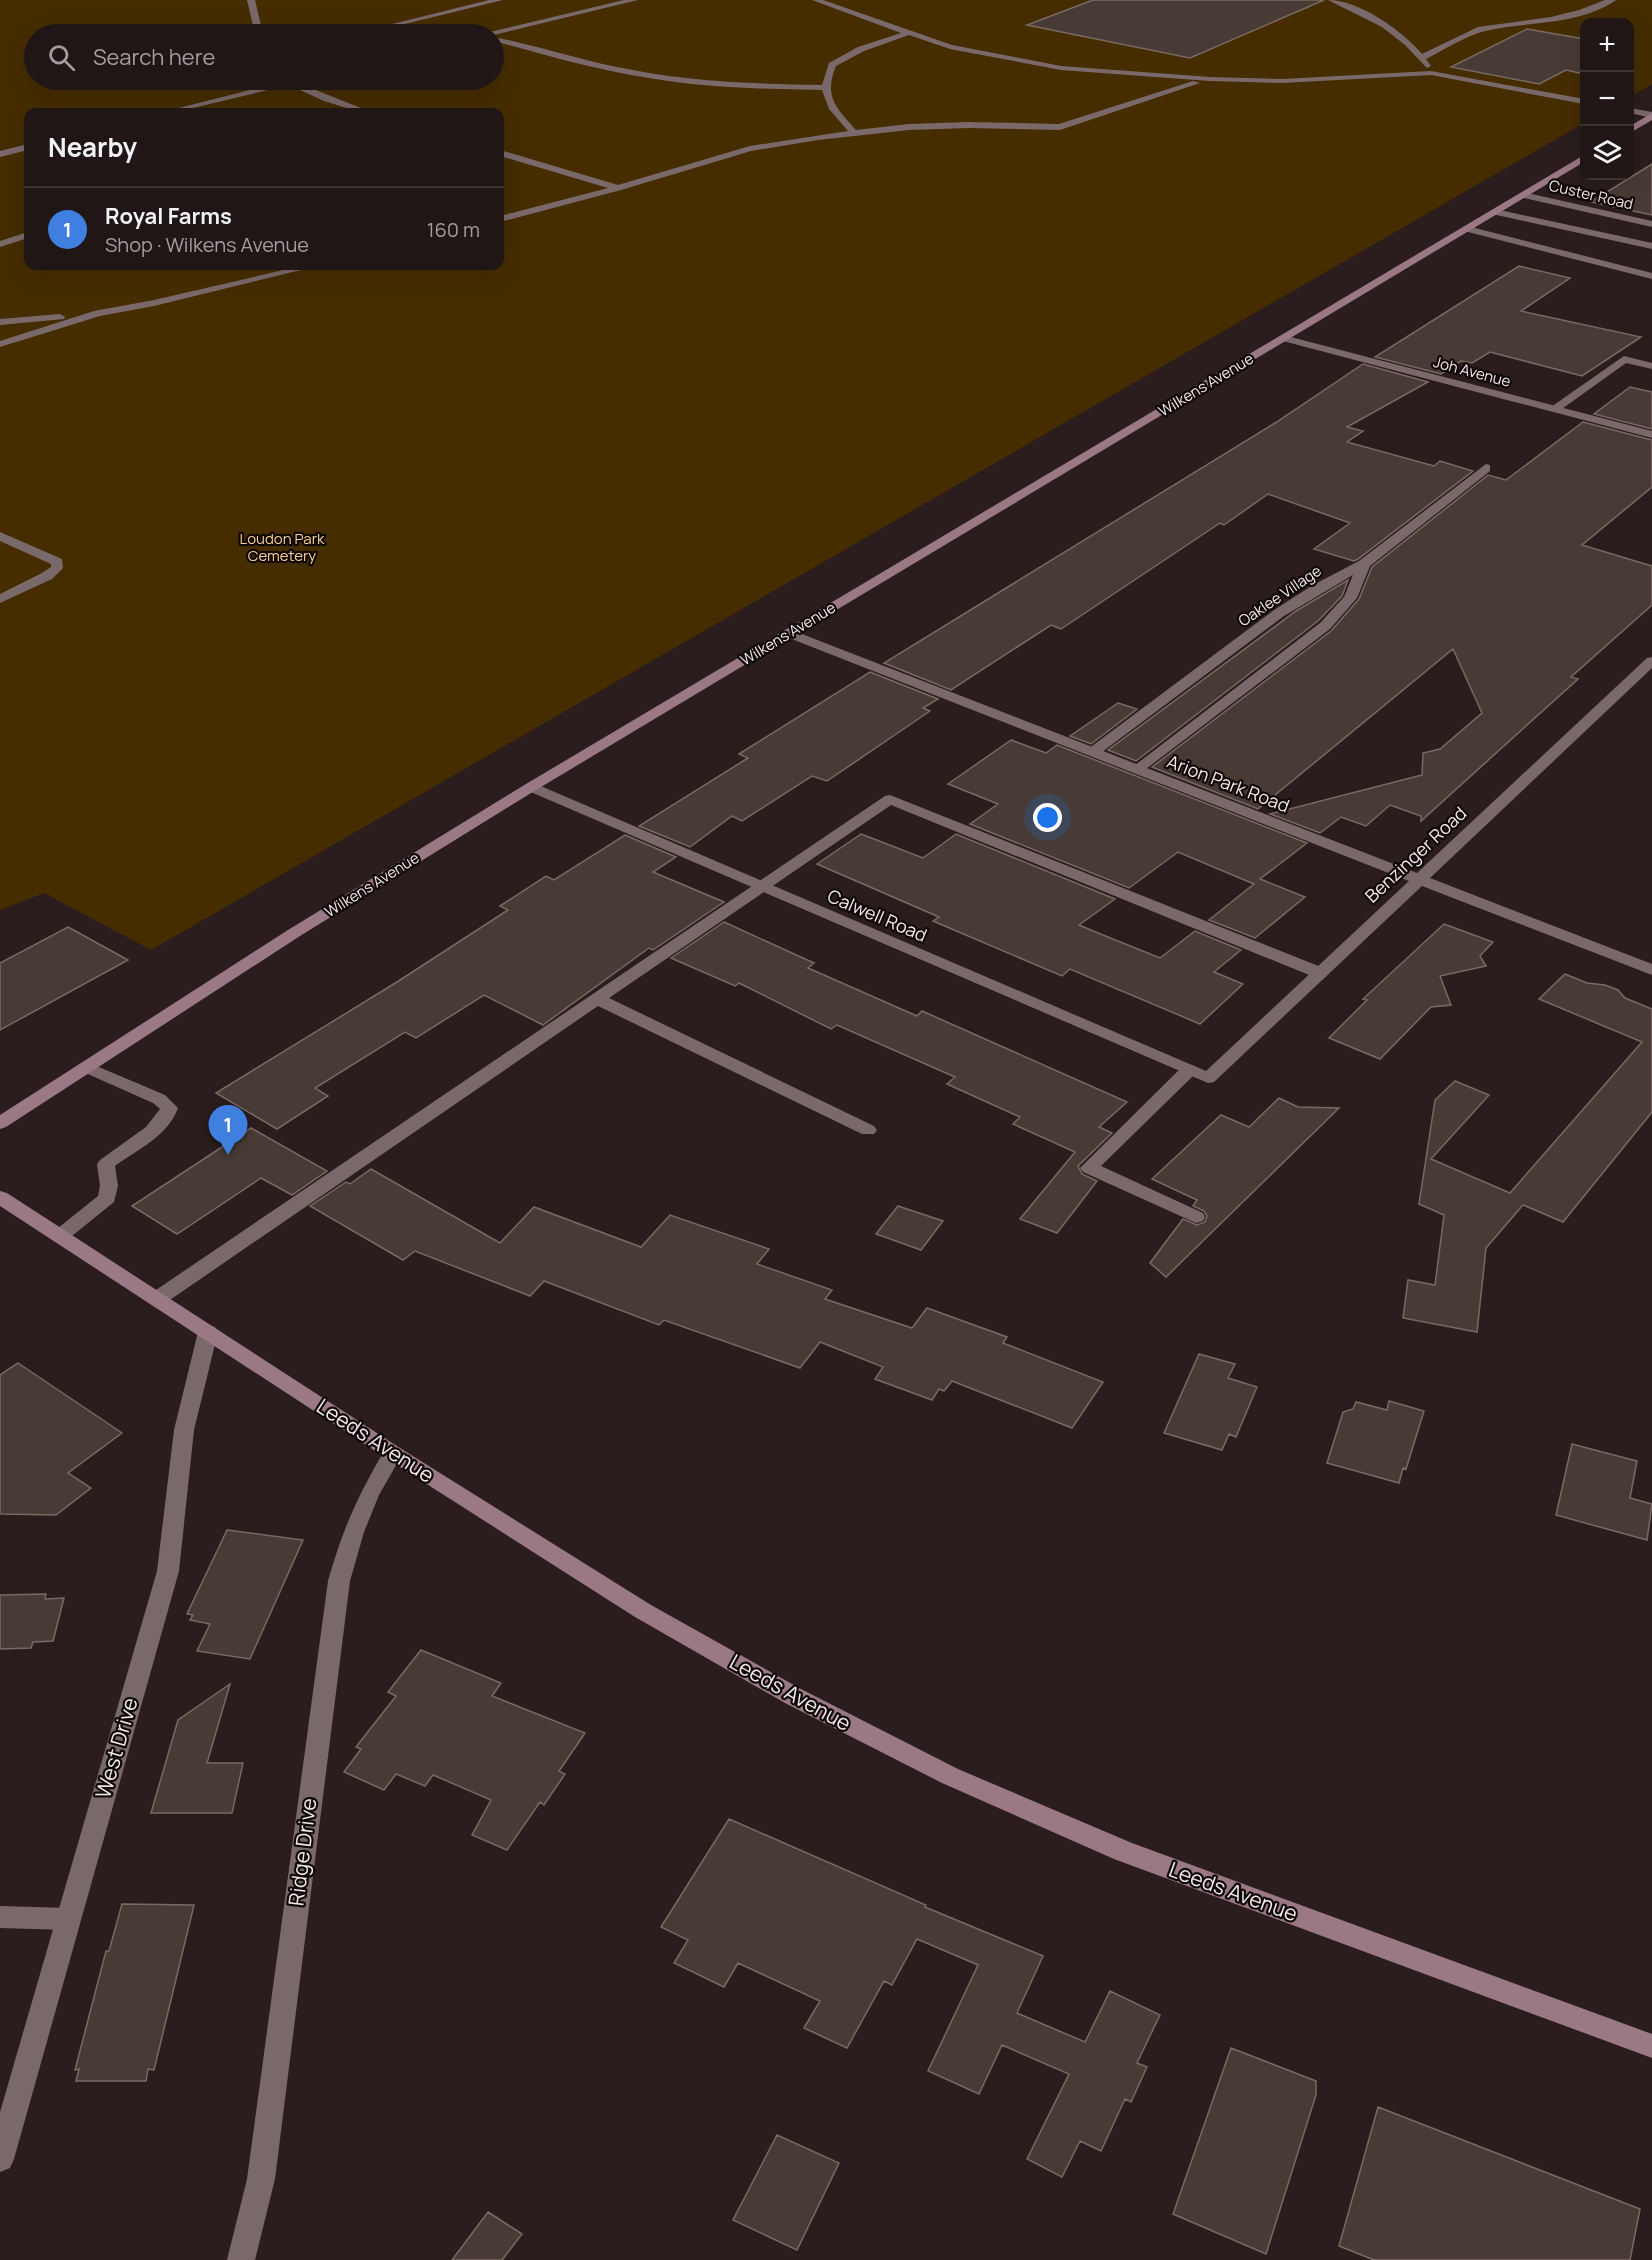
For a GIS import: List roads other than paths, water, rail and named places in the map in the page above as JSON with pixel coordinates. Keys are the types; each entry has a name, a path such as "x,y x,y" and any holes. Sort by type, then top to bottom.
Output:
{"main road":[{"path":"1634,127 1652,116"},
{"name":"Wilkens Avenue","path":"0,1123 294,933 531,787 1580,160"},
{"name":"Leeds Avenue","path":"0,1197 393,1453 643,1611 793,1696 950,1776 1123,1851 1652,2046"}],"street":[{"path":"251,0 257,24"},
{"path":"398,24 499,0"},
{"path":"504,30 634,0"},
{"path":"816,0 950,47 1024,62 1104,72 1282,81 1431,73 1580,101"},
{"path":"1332,0 1389,28 1407,41 1431,73"},
{"path":"1421,58 1481,29 1551,19 1581,12 1612,0"},
{"path":"853,132 828,102 824,88 832,65 846,56 908,33"},
{"path":"504,42 570,59 651,76 727,85 824,88"},
{"path":"504,218 618,188 750,149 853,132 969,124 1060,127 1210,79"},
{"path":"182,108 251,90"},
{"path":"306,90 355,108"},
{"path":"1634,112 1652,116"},
{"path":"0,154 24,148"},
{"path":"11,151 24,156"},
{"path":"504,154 618,188"},
{"name":"Custer Road","path":"1523,195 1652,224"},
{"path":"1495,212 1652,246"},
{"path":"1552,232 1562,226"},
{"path":"1467,229 1652,276"},
{"path":"0,244 24,236"},
{"path":"1532,245 1542,239"},
{"path":"0,322 98,313 165,301 295,270"},
{"path":"0,344 98,313"},
{"name":"Joh Avenue","path":"1283,338 1652,435"},
{"path":"1555,409 1624,359 1652,366"},
{"name":"Oaklee Village","path":"1093,752 1279,613 1317,588 1364,564 1486,468"},
{"path":"0,536 57,562 57,568 47,576 0,599"},
{"path":"1137,769 1325,626 1350,598 1364,564"},
{"name":"Arion Park Road","path":"789,633 1652,970"},
{"name":"Benzinger Road","path":"1208,1078 1652,661"},
{"name":"Calwell Road","path":"531,787 1208,1078"},
{"path":"157,1299 890,799 1320,973"},
{"path":"597,999 868,1130"},
{"path":"60,1236 107,1198 109,1186 106,1164 160,1125 168,1115 169,1108 159,1099 87,1067"},
{"path":"1189,1071 1089,1168 1196,1217"},
{"name":"West Drive","path":"0,2159 168,1571 184,1430 208,1332"},
{"name":"Ridge Drive","path":"241,2260 261,2179 339,1581 353,1532 369,1494 393,1453"},
{"path":"0,1917 68,1919"}],"place":[{"name":"Royal Farms","path":"228,1155"}],"park label":[{"name":"Loudon Park Cemetery","path":"282,548"}]}
